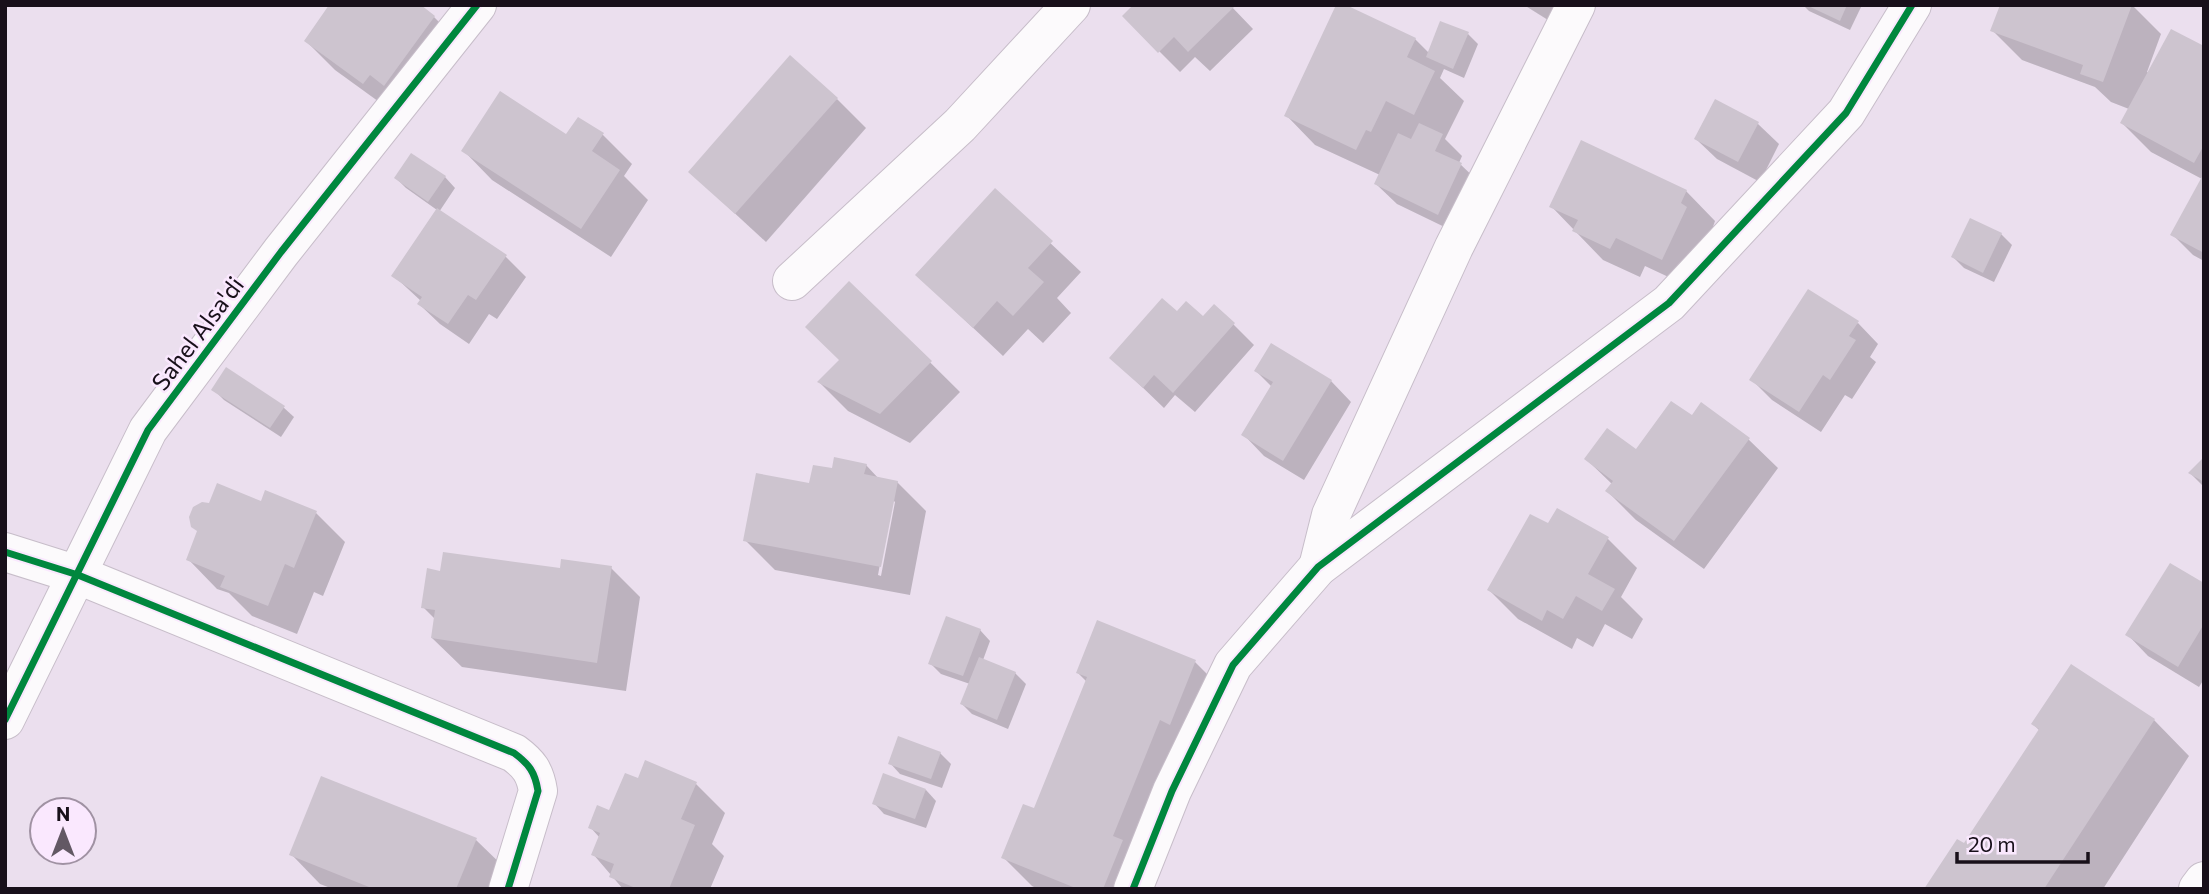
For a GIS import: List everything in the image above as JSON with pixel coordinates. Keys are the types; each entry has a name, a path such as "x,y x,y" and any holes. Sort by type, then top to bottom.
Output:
{"street":[{"name":"Sahel Alsa'di","path":"5,720 148,430 281,252 477,5"},
{"path":"792,281 960,124 1071,5"},
{"path":"1318,567 1331,515 1454,247 1576,5"},
{"path":"1133,889 1172,791 1233,665 1318,567 1669,303 1846,113 1912,5"},
{"path":"5,552 78,575 514,753 528,763 535,776 538,791 508,889"},
{"path":"2198,889 2204,881"}],"building":[{"path":"329,5 421,5 435,16 384,86 370,75 363,84 304,41"},
{"path":"1133,5 1234,7 1188,52 1174,37 1158,53 1122,16"},
{"path":"1336,5 1346,5 1416,38 1407,57 1435,71 1414,115 1386,101 1371,132 1366,130 1356,150 1284,116"},
{"path":"1806,5 1847,5 1840,21"},
{"path":"2000,5 2132,5 2103,82 2080,74 2083,65 1990,31"},
{"path":"1440,21 1469,32 1453,69 1426,57"},
{"path":"2171,29 2204,46 2204,145 2194,163 2120,123"},
{"path":"790,55 838,98 735,214 688,172"},
{"path":"500,91 566,134 578,117 604,133 592,151 620,170 581,229 461,151"},
{"path":"1715,99 1759,122 1738,162 1694,139"},
{"path":"1419,123 1443,134 1435,151 1462,163 1438,215 1374,184 1398,133 1411,139"},
{"path":"1581,140 1687,190 1681,203 1687,207 1662,260 1616,238 1610,249 1572,231 1578,220 1549,207"},
{"path":"411,153 446,176 428,202 394,178"},
{"path":"2204,173 2204,253 2170,235"},
{"path":"995,188 1053,241 1028,268 1044,282 1013,316 997,301 973,328 915,275"},
{"path":"437,208 507,255 476,300 468,295 448,324 417,304 422,297 391,276"},
{"path":"1970,218 2002,233 1983,273 1951,257"},
{"path":"849,281 932,361 880,414 817,382 839,360 805,327"},
{"path":"1808,289 1859,321 1849,336 1856,340 1830,380 1823,375 1799,412 1749,380"},
{"path":"1162,298 1177,311 1186,301 1203,316 1214,304 1235,323 1173,393 1154,375 1143,388 1109,358"},
{"path":"1271,343 1332,380 1283,461 1241,435 1273,382 1254,371"},
{"path":"226,367 285,406 270,428 211,390"},
{"path":"1671,401 1692,415 1701,402 1750,438 1674,541 1605,491 1613,481 1584,459 1607,428 1636,449"},
{"path":"834,457 867,464 864,474 898,481 881,567 743,541 756,473 809,483 813,465 832,468"},
{"path":"2204,457 2204,482 2188,473"},
{"path":"217,483 261,501 265,490 317,511 294,568 285,564 268,606 220,587 225,576 186,560 197,531 191,527 189,517 193,507 202,502 209,503"},
{"path":"1557,508 1609,537 1588,574 1615,589 1602,611 1576,596 1563,619 1547,610 1542,621 1487,590 1530,514 1548,523"},
{"path":"443,552 560,568 561,559 612,566 597,663 431,638 435,610 421,608 427,568 440,571"},
{"path":"2170,563 2204,583 2204,624 2178,667 2125,635"},
{"path":"946,616 981,629 963,676 928,664"},
{"path":"1097,620 1196,660 1170,725 1160,720 1113,836 1123,840 1103,889 1078,889 1001,858 1023,804 1034,808 1087,677 1076,673"},
{"path":"979,657 1016,672 997,720 960,704"},
{"path":"2071,664 2155,719 2044,889 1924,889 1957,839 1964,843 2039,729 2031,724"},
{"path":"898,736 941,752 931,779 888,764"},
{"path":"645,760 697,782 681,819 695,825 669,889 638,889 609,877 614,864 591,855 600,833 588,828 597,805 609,810 625,773 638,778"},
{"path":"883,773 926,789 915,819 872,804"},
{"path":"321,776 477,838 456,889 374,889 289,855"}],"cycle path":[{"path":"5,720 148,430 281,252 477,5"},
{"path":"1133,889 1172,791 1233,665 1318,567 1669,303 1846,113 1912,5"},
{"path":"5,552 78,575 514,753 530,769 538,791 508,889"}]}
